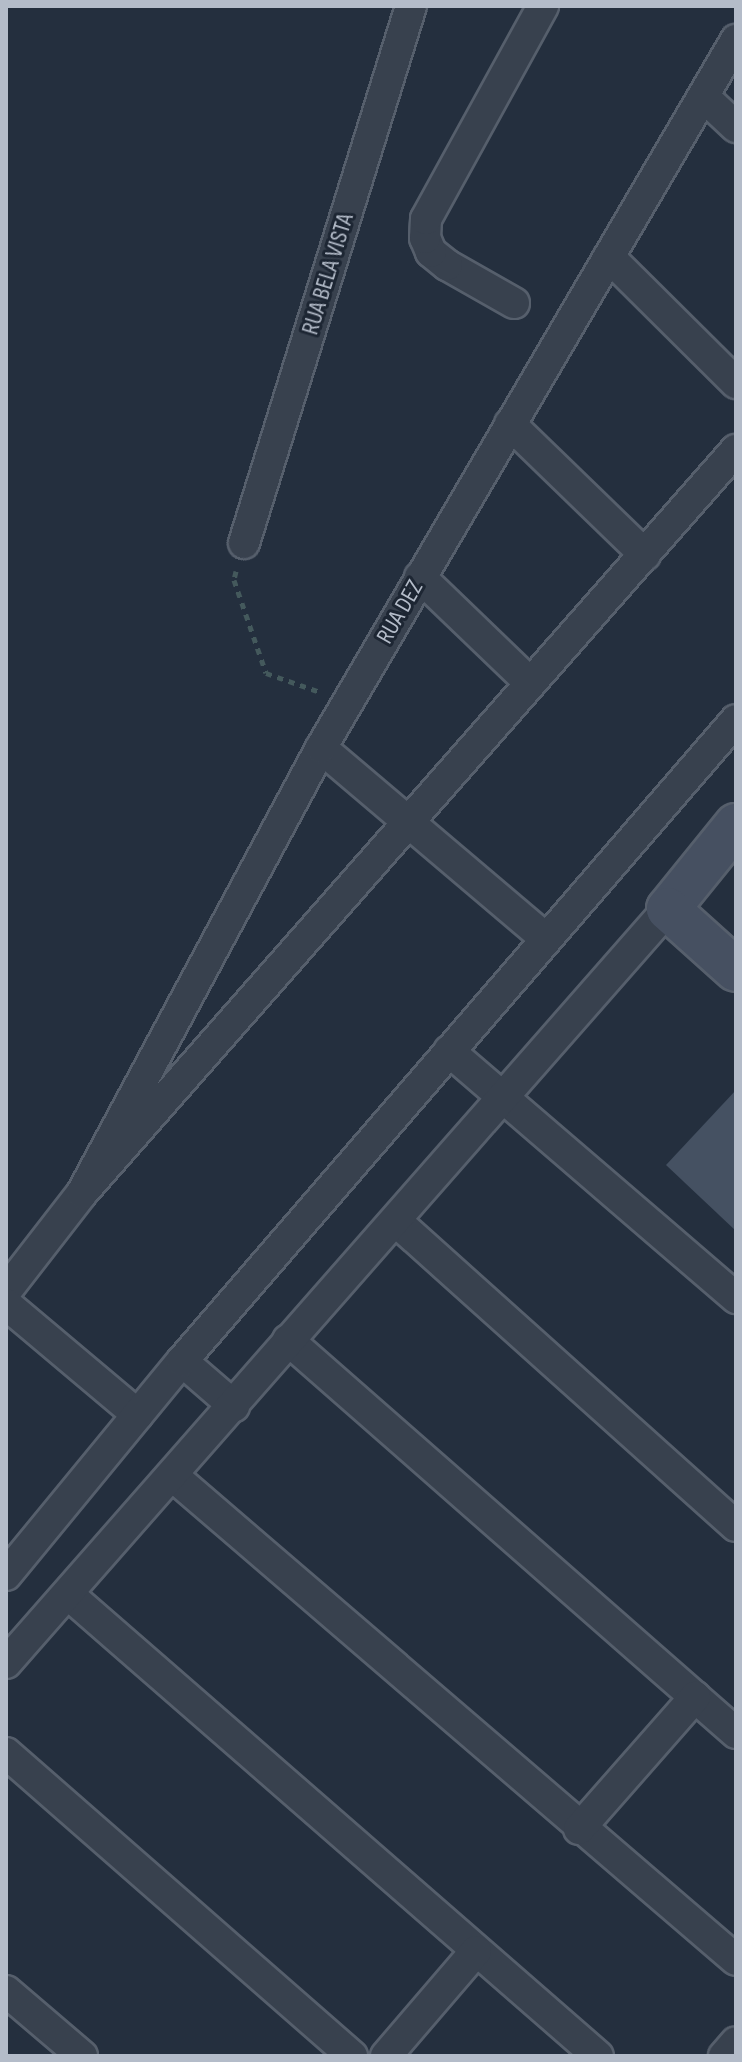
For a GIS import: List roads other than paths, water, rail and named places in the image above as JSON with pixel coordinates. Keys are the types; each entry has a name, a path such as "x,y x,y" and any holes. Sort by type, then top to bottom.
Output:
{"street":[{"name":"RUA BELA VISTA","path":"244,543 411,6"},
{"path":"514,303 447,265 431,252 425,238 426,219 543,6"},
{"name":"RUA DEZ","path":"82,1193 347,702 736,40"},
{"path":"704,97 736,127"},
{"path":"609,257 736,383"},
{"path":"510,424 645,555"},
{"path":"6,1291 82,1193 407,820 736,450"},
{"path":"420,577 530,683"},
{"path":"6,1575 182,1361 736,720"},
{"path":"321,748 546,939"},
{"path":"6,1663 173,1476 288,1340 397,1222 500,1099 668,909 736,825"},
{"path":"668,909 736,970"},
{"path":"449,1051 500,1099 736,1298"},
{"path":"397,1222 736,1526"},
{"path":"6,1304 138,1415"},
{"path":"288,1340 736,1733"},
{"path":"182,1361 234,1406"},
{"path":"173,1476 579,1829 736,1960"},
{"path":"68,1594 598,2056"},
{"path":"579,1829 695,1697"},
{"path":"6,1753 352,2056"},
{"path":"386,2056 476,1951"},
{"path":"6,1991 82,2056"},
{"path":"724,2056 736,2042"}]}
